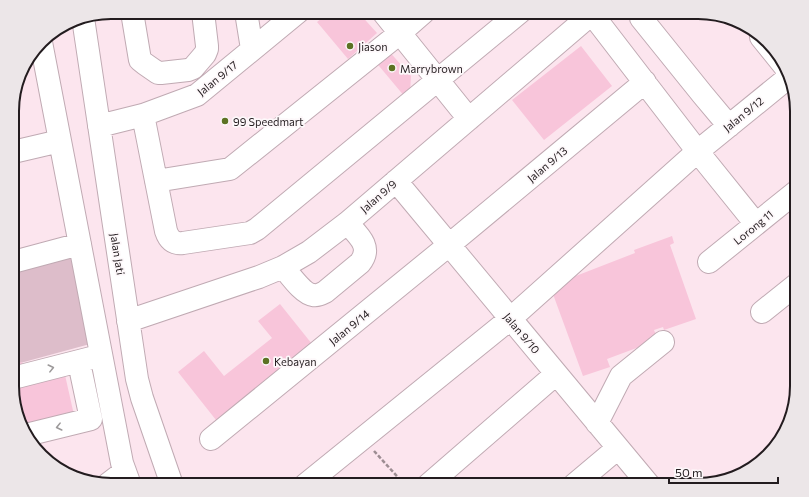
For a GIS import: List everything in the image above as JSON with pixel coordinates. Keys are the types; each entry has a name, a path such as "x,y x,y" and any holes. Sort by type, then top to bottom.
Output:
{"street":[{"path":"133,19 140,60 158,73 161,73 191,69 205,54 207,46 204,19"},
{"path":"247,19 252,49"},
{"name":"Jalan 9/17","path":"99,126 143,115 197,95 289,19"},
{"path":"389,19 469,118"},
{"path":"156,181 230,169 416,19"},
{"path":"143,115 168,237 178,244 183,244 255,231 512,19"},
{"name":"Jalan 9/9","path":"128,321 260,277 283,267 309,252 347,223 586,19"},
{"path":"598,19 698,151 756,224"},
{"path":"642,19 729,126"},
{"name":"Jalan Jati","path":"84,23 137,379 170,478"},
{"path":"42,50 122,463 127,478"},
{"name":"Jalan 9/12","path":"314,478 510,319 698,151 784,80"},
{"name":"Jalan 9/13","path":"449,245 645,82"},
{"path":"19,151 60,141"},
{"name":"Jalan 9/10","path":"396,181 643,478"},
{"name":"Lorong 11","path":"709,262 790,197"},
{"path":"283,267 308,294 314,296 325,292 360,263 366,252 362,241 347,223"},
{"path":"19,260 80,244"},
{"name":"Jalan 9/14","path":"211,440 449,245"},
{"path":"762,312 790,290"},
{"path":"597,423 621,376 663,342"},
{"path":"19,376 101,356"},
{"path":"32,434 91,419 77,362"},
{"path":"436,478 556,374"},
{"path":"582,478 618,448"}],"path":[{"path":"363,438 399,478"}],"shaded area":[{"path":"80,244 101,341 19,363 19,260"}],"building":[{"name":"Jiason","path":"321,19 364,19 377,33 348,59 317,22"},
{"path":"581,46 612,86 544,140 512,100"},
{"name":"Marrybrown","path":"387,49 411,76 410,93 405,97 374,60"},
{"path":"672,236 674,243 670,245 696,319 664,330 663,327 654,330 658,340 607,359 610,367 583,376 550,286 635,253 634,250"},
{"name":"Kebayan","path":"280,304 312,344 216,420 178,372 204,351 224,376 272,338 258,321"},
{"path":"22,362 24,368 19,369 19,363"},
{"path":"65,375 74,415 28,426 22,410 19,386"}],"place":[{"name":"Jiason","path":"350,46"},
{"name":"Marrybrown","path":"392,68"},
{"name":"99 Speedmart","path":"225,121"},
{"name":"Kebayan","path":"266,361"}]}
